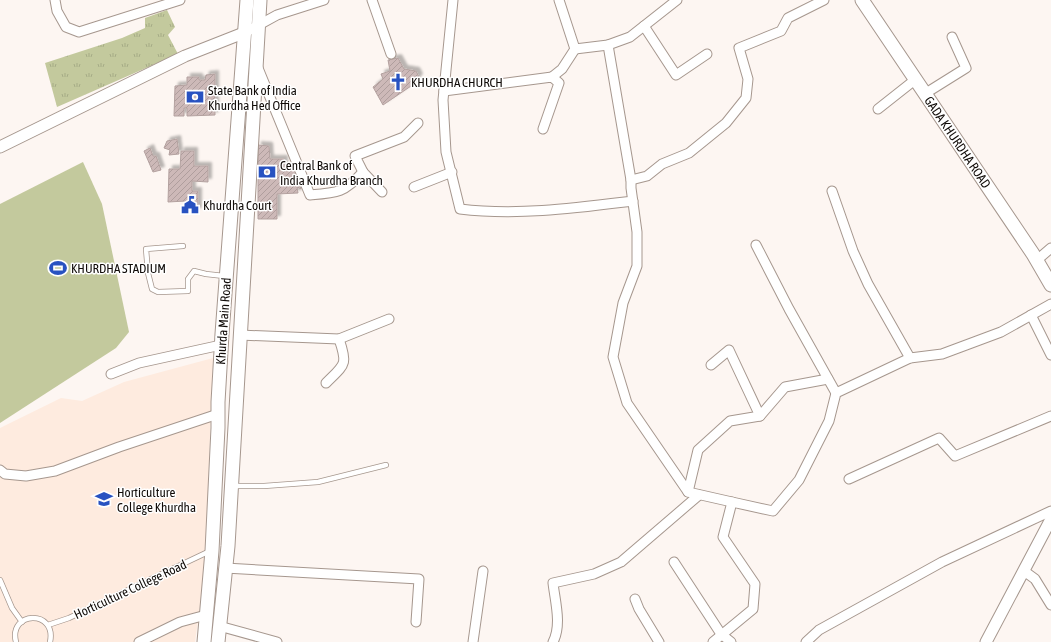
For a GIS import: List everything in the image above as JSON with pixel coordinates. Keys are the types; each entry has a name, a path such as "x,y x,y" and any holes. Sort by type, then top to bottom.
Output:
{"main road":[{"name":"Khurda Main Road","path":"204,642 216,483 221,345 242,60 246,32 247,0"},
{"name":"Khurda Main Road","path":"218,642 231,486 260,0"},
{"name":"GADA KHURDHA ROAD","path":"862,0 1037,260 1051,285"},
{"path":"216,483 231,486"}],"street":[{"path":"55,0 57,11 66,27 79,32 180,0"},
{"path":"0,147 185,56 246,32 277,15 324,0"},
{"path":"372,0 391,54"},
{"path":"453,0 443,100 446,152 460,209 486,212 532,210 585,207 633,201"},
{"path":"559,0 576,49"},
{"path":"444,91 552,77 562,69 576,49 608,45 630,37 677,0"},
{"path":"631,180 647,176 662,164 689,153 726,123 746,98 748,79 739,48 781,30 788,18 824,0"},
{"path":"644,26 676,75 707,54"},
{"path":"926,93 966,68 952,37"},
{"path":"608,45 631,180 637,232 637,266 623,303 613,357 627,403 688,492 773,512 799,480 829,421 836,393 789,309 756,245"},
{"path":"256,65 310,195 337,192 354,182 363,172"},
{"path":"543,129 558,83 552,77"},
{"path":"878,109 916,79"},
{"path":"382,192 363,172 356,156 404,137 418,123"},
{"path":"414,187 452,172"},
{"path":"832,191 853,250 868,284 910,358"},
{"path":"1037,260 1051,248"},
{"path":"836,393 910,358 942,354 1001,332 1051,304"},
{"path":"1031,315 1051,355"},
{"path":"240,334 339,339 389,319"},
{"path":"326,383 343,364 345,359 339,339"},
{"path":"111,374 139,363 221,345"},
{"path":"711,365 730,350 760,416"},
{"path":"688,492 698,450 730,421 760,416 785,387 828,378"},
{"path":"0,470 5,474 26,476 55,471 119,447 218,414"},
{"path":"849,479 939,438 955,456 1051,416"},
{"path":"553,642 558,619 553,583 594,574 621,562 699,495"},
{"path":"713,642 753,609 755,584 723,537 732,502"},
{"path":"806,642 819,630 942,562 1051,511"},
{"path":"986,642 1051,519"},
{"path":"674,562 721,634 731,642"},
{"path":"225,568 419,579 416,622"},
{"path":"474,642 483,571"},
{"path":"1024,571 1035,579 1051,605"},
{"path":"635,599 639,609 659,642"},
{"path":"139,642 180,622 206,615"},
{"path":"219,626 277,642"}],"lane":[{"path":"183,246 146,249 148,273 152,289 158,292 188,291 188,279 194,271 226,276"},
{"path":"231,486 264,486 318,482 386,465"},
{"name":"Horticulture College Road","path":"48,625 69,618 212,551"},
{"path":"0,580 12,608 22,622"},
{"path":"16,642 15,632 22,622 32,618 44,621 48,625 51,636 50,642"}],"shaded area":[{"name":"Horticulture College Khurdha","path":"213,358 205,570 195,642 0,642 0,428 61,398 82,401 124,382"}],"green space":[{"path":"167,10 175,27 168,35 178,54 57,107 45,63 122,38 145,28 145,18"},
{"name":"KHURDHA STADIUM","path":"83,162 102,204 129,332 116,348 0,423 0,204"}],"building":[{"name":"KHURDHA CHURCH","path":"398,58 404,69 416,71 419,77 414,84 383,105 373,87 383,79 381,74 390,71 388,60"},
{"name":"State Bank of India Khurdha Hed Office","path":"215,74 215,115 187,116 187,108 184,108 184,116 174,116 175,86 187,85 187,77 199,77 199,80 205,80 206,75"},
{"path":"177,139 179,154 169,155 170,150 164,148 167,141"},
{"path":"258,145 269,146 270,159 284,159 284,169 295,170 301,189 297,187 298,193 277,194 277,219 258,219"},
{"path":"150,148 153,156 156,156 161,170 153,172 144,151"},
{"path":"181,151 194,151 194,166 208,166 208,182 192,181 192,191 198,191 198,211 186,210 186,201 168,202 169,169 180,169"}],"place":[{"name":"KHURDHA CHURCH","path":"398,82"},
{"name":"State Bank of India Khurdha Hed Office","path":"195,97"},
{"name":"Central Bank of India Khurdha Branch","path":"267,172"},
{"name":"Khurdha Court","path":"190,205"},
{"name":"KHURDHA STADIUM","path":"58,268"},
{"name":"Horticulture College Khurdha","path":"104,499"}]}
